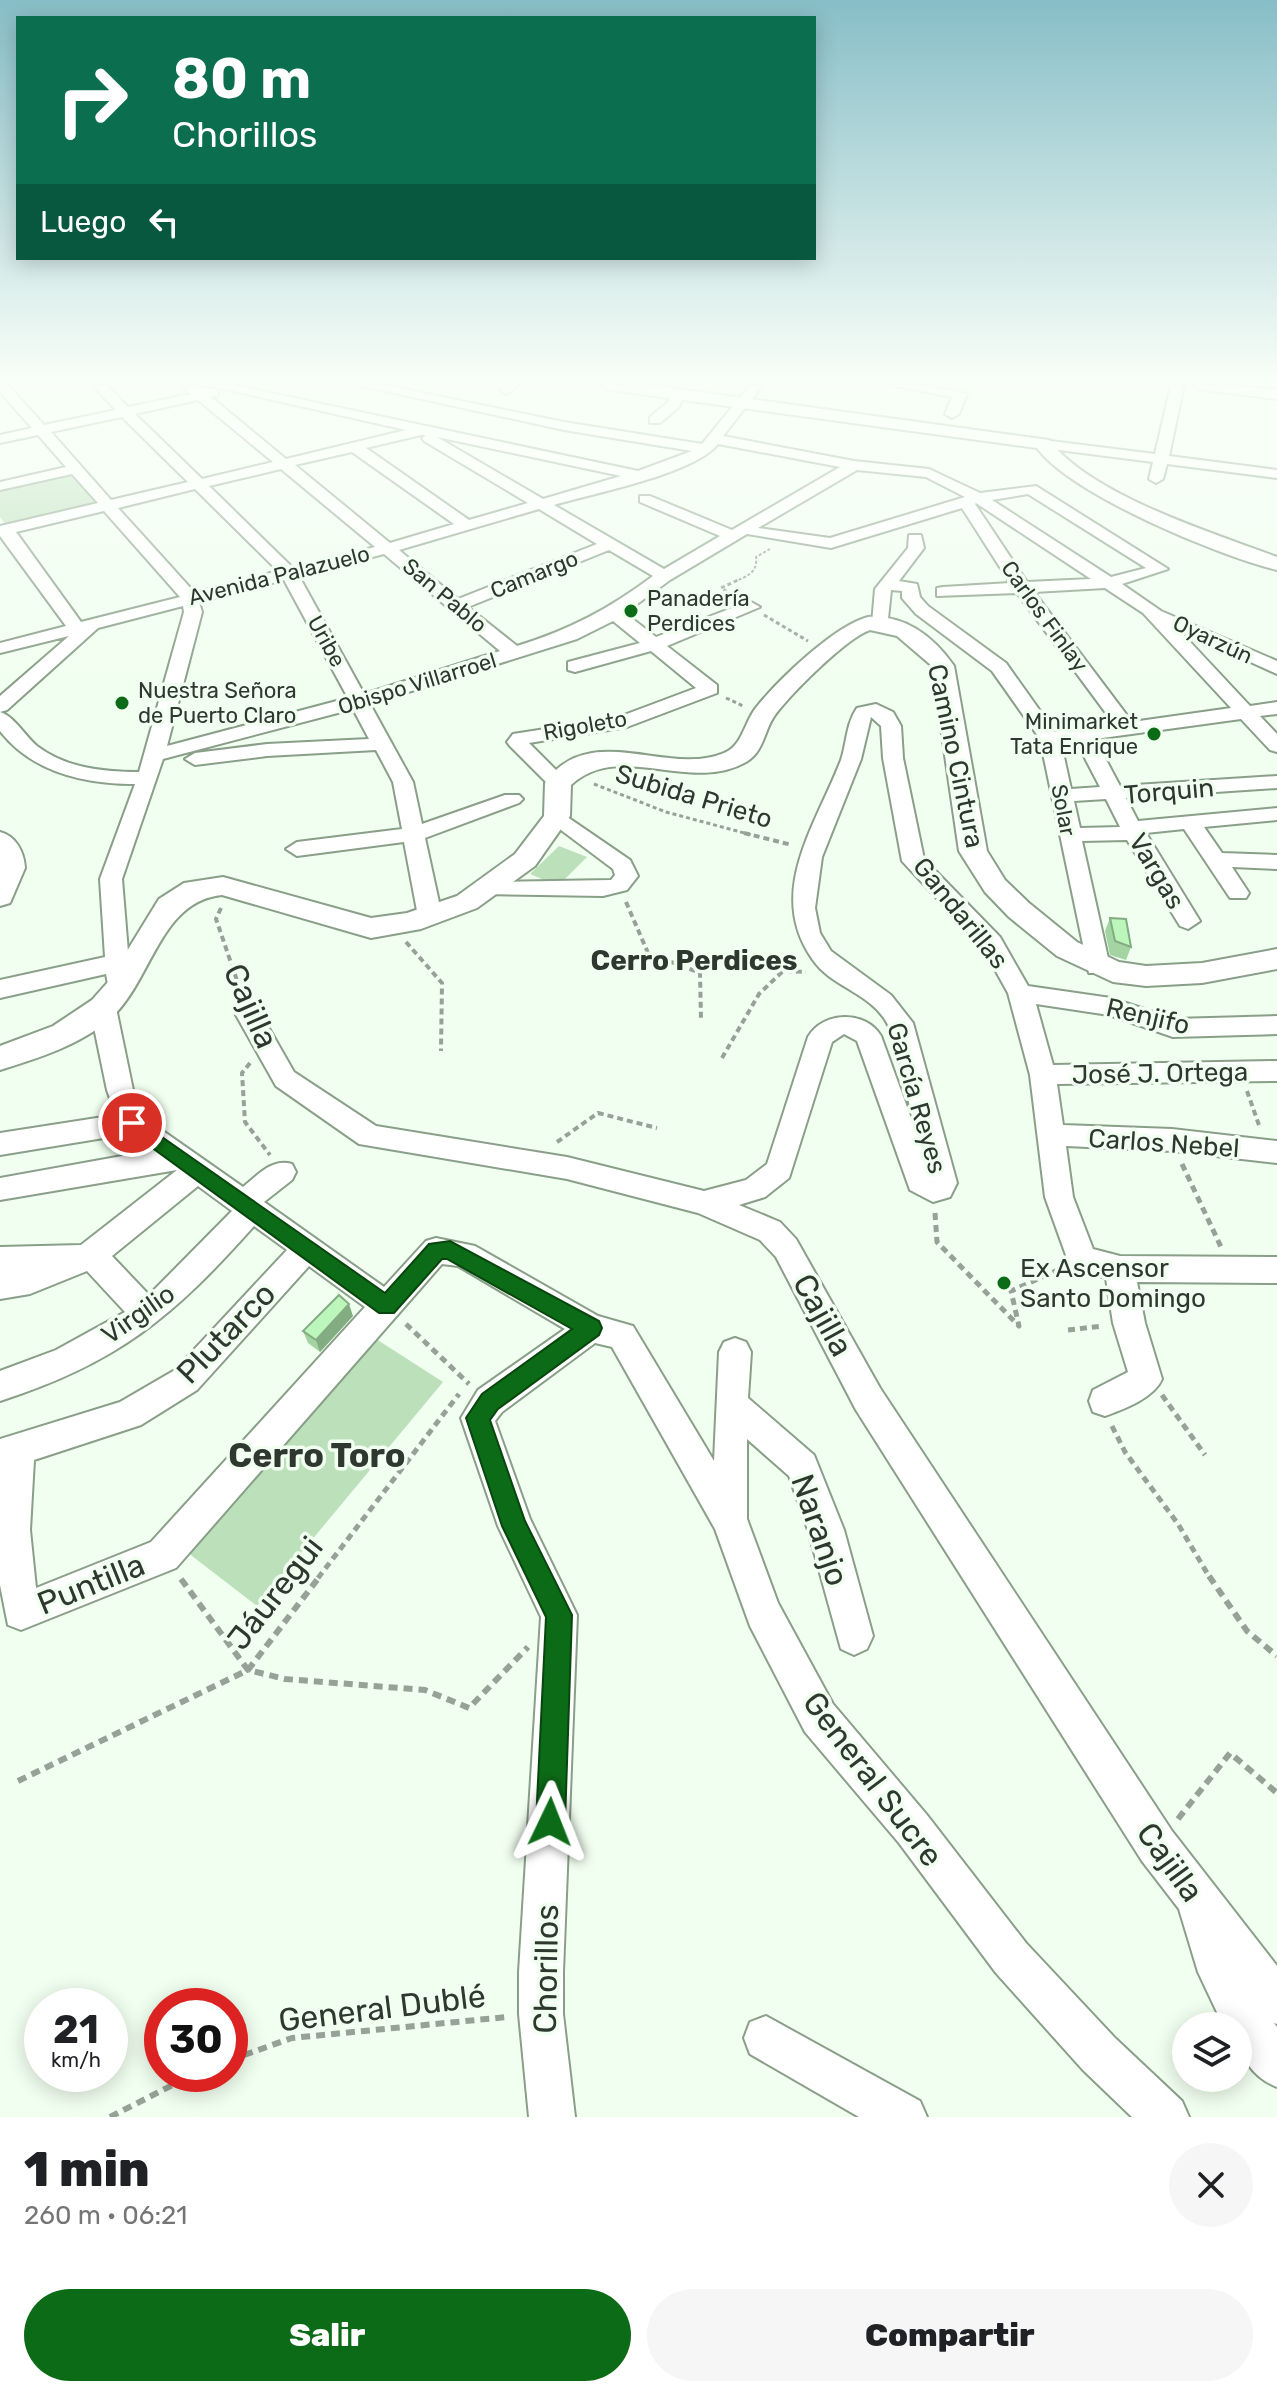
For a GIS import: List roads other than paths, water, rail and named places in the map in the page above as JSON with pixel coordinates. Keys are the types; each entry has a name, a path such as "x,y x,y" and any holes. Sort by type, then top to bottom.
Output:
{"main road":[{"path":"1092,484 1140,511 1277,564"},
{"path":"0,1058 64,1034 113,987 175,899 205,887 229,888 371,928 430,916 488,889 525,860 557,816 561,778 583,762 598,759 688,768 723,763 746,750 762,716 852,629 881,624"},
{"name":"Camino Cintura","path":"881,624 902,629 922,641 943,666 973,851 995,886 1019,910 1067,949 1106,970 1146,976 1202,973 1277,959"},
{"path":"0,840 7,848 12,866 0,897"}],"street":[{"path":"89,484 190,598 193,612 152,766 111,879 113,987 120,1090 132,1123 186,1165 308,1247 387,1306 436,1250 450,1250 591,1328"},
{"path":"75,626 3,530 198,484"},
{"name":"Uribe","path":"198,484 289,573 360,701 403,782 416,834 430,916"},
{"name":"San Pablo","path":"311,484 515,654"},
{"path":"407,484 467,526"},
{"path":"521,484 546,503 664,576"},
{"name":"Avenida Palazuelo","path":"0,648 75,626 389,548 610,484"},
{"name":"Obispo Villarroel","path":"152,766 571,635 614,613 664,576 822,484"},
{"path":"946,484 1149,609 1277,746"},
{"path":"754,532 831,543 972,500 1025,489 1036,490 1160,569 1108,583 943,592"},
{"path":"645,499 733,536"},
{"name":"Carlos Finlay","path":"972,500 1022,588 1127,728"},
{"path":"881,624 880,596 916,548 915,538"},
{"name":"Camargo","path":"457,605 611,544"},
{"name":"Solar","path":"890,584 911,588 911,598 922,610 995,663 1050,739 1069,835 1106,970 1111,1007"},
{"path":"575,666 652,645 751,607"},
{"name":"Oyarzún","path":"1149,609 1277,668"},
{"path":"614,613 652,645"},
{"path":"0,706 97,621"},
{"name":"Rigoleto","path":"561,778 517,742 520,738 620,723 710,689 652,645"},
{"path":"1050,739 1277,708"},
{"name":"García Reyes","path":"704,1203 755,1189 779,1170 821,1037 831,1028 844,1024 857,1026 868,1036 926,1186 940,1189 943,1183 900,1023 889,1003 840,972 821,955 807,926 801,895 814,850 852,756 858,721 864,712 876,710"},
{"name":"Gandarillas","path":"876,710 886,716 891,726 893,758 913,861 992,943 1020,993 1043,1075 1059,1197 1082,1258 1120,1269"},
{"path":"1220,715 1235,731"},
{"path":"0,718 30,748 79,775 267,750 383,744"},
{"name":"Vargas","path":"1083,735 1133,830 1188,921"},
{"name":"Torquin","path":"1061,796 1114,795 1277,782"},
{"path":"297,849 416,834 512,799"},
{"path":"1069,835 1277,814"},
{"path":"488,889 603,889 619,885 627,876 622,865 557,816"},
{"path":"1191,824 1238,893"},
{"path":"1216,860 1277,862"},
{"path":"0,989 113,987"},
{"name":"Renjifo","path":"1020,993 1111,1007 1173,1028 1277,1025"},
{"name":"Cajilla","path":"258,1028 285,1079 369,1136 529,1162 704,1203 770,1231 786,1248 868,1399 1157,1846 1276,1998"},
{"name":"José J. Ortega","path":"1043,1075 1277,1071"},
{"path":"0,1144 132,1123"},
{"name":"Carlos Nebel","path":"1051,1135 1172,1140 1277,1152"},
{"path":"0,1189 186,1165"},
{"path":"0,1286 32,1283 93,1257 186,1165"},
{"name":"Virgilio","path":"0,1386 74,1356 147,1314 172,1294 248,1206 282,1172"},
{"name":"Plutarco","path":"9,1453 129,1414 186,1380 308,1247"},
{"path":"0,1260 93,1257 147,1314"},
{"path":"1105,1401 1146,1379 1129,1323 1120,1269 1277,1270"},
{"name":"Puntilla","path":"6,1532 21,1612 163,1555 387,1306"},
{"name":"Chorillos","path":"552,2117 541,2014 559,1615 515,1526 477,1418 479,1392 591,1328"},
{"name":"General Sucre","path":"591,1328 622,1336 730,1521 763,1613 819,1718 913,1829 1011,1958 1099,2054 1166,2117"},
{"path":"730,1521 731,1404 735,1352"},
{"name":"Naranjo","path":"731,1404 802,1466 826,1530 854,1636"},
{"path":"6,1532 9,1453"},
{"path":"1198,1901 1214,1964 1247,2026 1277,2064"},
{"path":"766,2038 904,2117"}],"place":[{"name":"Panadería Perdices","path":"631,611"},
{"name":"Nuestra Señora de Puerto Claro","path":"122,703"},
{"name":"Minimarket Tata Enrique","path":"1154,734"},
{"name":"Ex Ascensor Santo Domingo","path":"1004,1283"}],"district":[{"name":"Cerro Perdices","path":"694,960"},
{"name":"Cerro Toro","path":"317,1455"}]}
